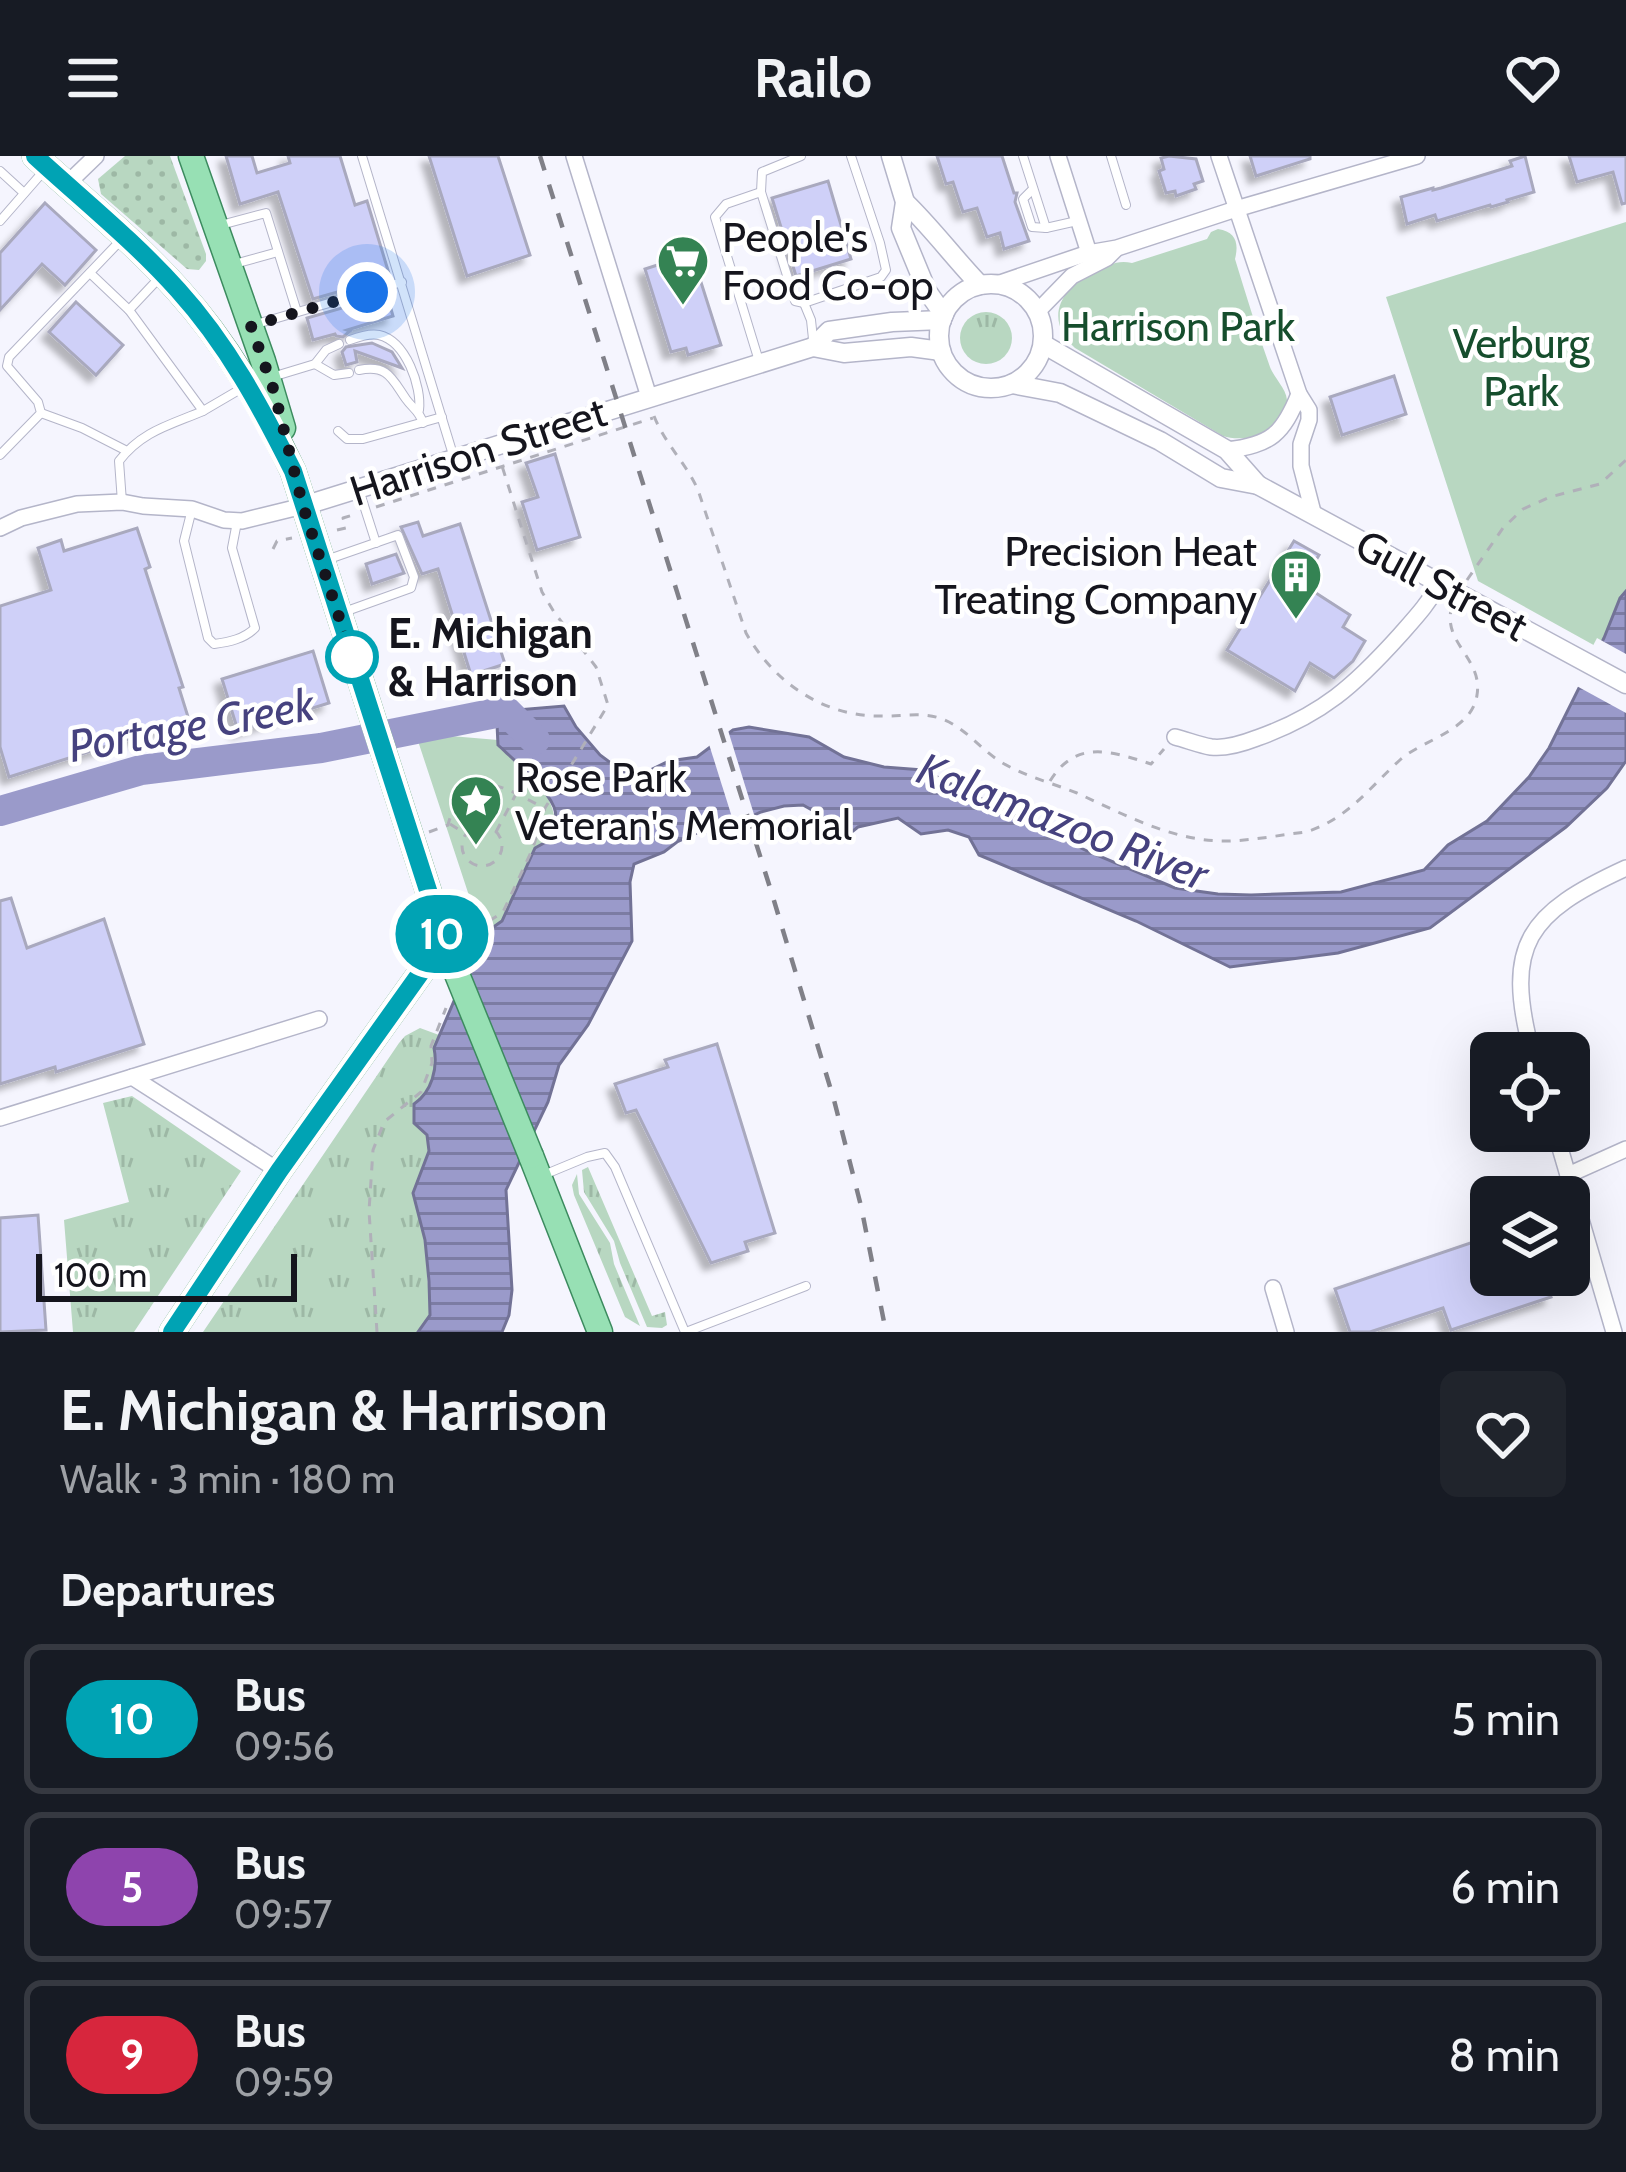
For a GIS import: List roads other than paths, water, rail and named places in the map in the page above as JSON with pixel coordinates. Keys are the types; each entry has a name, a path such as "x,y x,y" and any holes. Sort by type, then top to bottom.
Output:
{"main road":[{"path":"191,156 251,326 259,381 293,471 446,946 600,1332"},
{"path":"50,169 163,275 259,381"},
{"path":"172,1332 279,1171 446,946"}],"street":[{"path":"50,169 95,156"},
{"path":"574,156 651,407"},
{"path":"890,156 905,202 901,228 943,317"},
{"path":"1058,156 1089,253"},
{"path":"1219,156 1299,394 1309,410 1301,466 1314,516"},
{"path":"905,202 954,258 988,284 1013,288 1037,312 1043,327 1038,361 1012,385 995,389 961,379 941,350 943,317 964,291 988,284 1089,253 1117,248 1418,156"},
{"path":"1037,312 1072,277 1117,248"},
{"name":"Harrison Street","path":"0,528 55,508 122,502 192,509 224,520 262,518 454,458 651,407 813,347 830,331 943,317"},
{"name":"Gull Street","path":"1043,344 1227,450 1258,484 1626,684"},
{"name":"Harrison Street","path":"813,347 844,353 911,347 941,350"},
{"name":"Gull Street","path":"1012,385 1060,393 1160,441 1221,478 1258,484"},
{"path":"1227,450 1266,442 1278,433 1299,394"},
{"path":"1175,736 1214,748 1243,743 1311,715 1372,667 1440,583"},
{"path":"1527,1032 1521,969 1531,937 1565,899 1626,868"},
{"path":"0,1118 319,1019"},
{"path":"132,1077 279,1171"},
{"path":"1568,1175 1626,1149"},
{"path":"1561,1152 1614,1332"},
{"path":"1273,1288 1286,1332"}],"lane":[{"path":"362,156 454,458"},
{"path":"801,156 762,172 761,193 795,301 804,303 881,278 886,270 851,156"},
{"path":"1023,156 1046,228 1079,220"},
{"path":"1112,156 1126,205"},
{"path":"0,221 50,169"},
{"path":"0,171 24,193"},
{"path":"760,363 715,217 726,203 761,193"},
{"path":"216,226 266,213 297,312"},
{"path":"41,413 38,402 7,366 9,357 123,238"},
{"path":"230,265 278,252"},
{"path":"90,273 129,310 203,411"},
{"path":"129,310 163,275"},
{"path":"251,326 402,282"},
{"path":"804,303 813,347"},
{"path":"350,340 378,335 394,342 421,396 423,423"},
{"path":"122,502 119,461 133,443 259,381 315,364 326,350 339,344"},
{"path":"315,364 334,375 374,368 385,372 398,382 407,402 419,410"},
{"path":"41,413 127,452"},
{"path":"0,455 41,413"},
{"path":"338,431 347,439 363,439 442,417"},
{"path":"358,489 376,543"},
{"path":"192,509 184,541 208,638 214,644 230,642 255,628 232,548 237,521"},
{"path":"322,562 398,536 414,577 412,587 338,614"},
{"path":"535,1166 605,1153 686,1332 806,1286"},
{"path":"1609,1311 1626,1304"}],"water":[{"path":"1626,591 1626,761 1607,788 1566,827 1430,928 1338,953 1230,967 1136,921 979,855 969,837 948,830 921,834 898,818 858,827 848,835 803,805 761,812 724,829 697,833 634,864 632,941 588,1025 559,1065 548,1102 506,1190 512,1290 502,1332 418,1332 430,1315 429,1281 413,1193 429,1151 427,1135 414,1123 414,1104 432,1079 434,1048 482,935 502,921 535,848 553,838 555,826 550,799 498,745 497,724 506,711 564,706 600,755 623,772 646,772 669,761 697,757 733,730 749,727 809,737 844,757 923,770 1087,851 1175,888 1251,895 1341,892 1424,870 1448,845 1487,821 1529,777 1549,748"}],"waterway":[{"name":"Portage Creek","path":"0,811 141,770 321,748 506,711 535,740"}],"railway":[{"path":"540,156 834,1100 886,1332"}],"place":[{"name":"People's Food Co-op","path":"683,307"},
{"name":"Precision Heat Treating Company","path":"1296,621"},
{"name":"E. Michigan & Harrison","path":"352,657"},
{"name":"Rose Park Veteran's Memorial","path":"476,847"}],"park label":[{"name":"Harrison Park","path":"1178,326"},
{"name":"Verburg Park","path":"1521,367"}],"water label":[{"name":"Kalamazoo River","path":"1063,821"}]}
